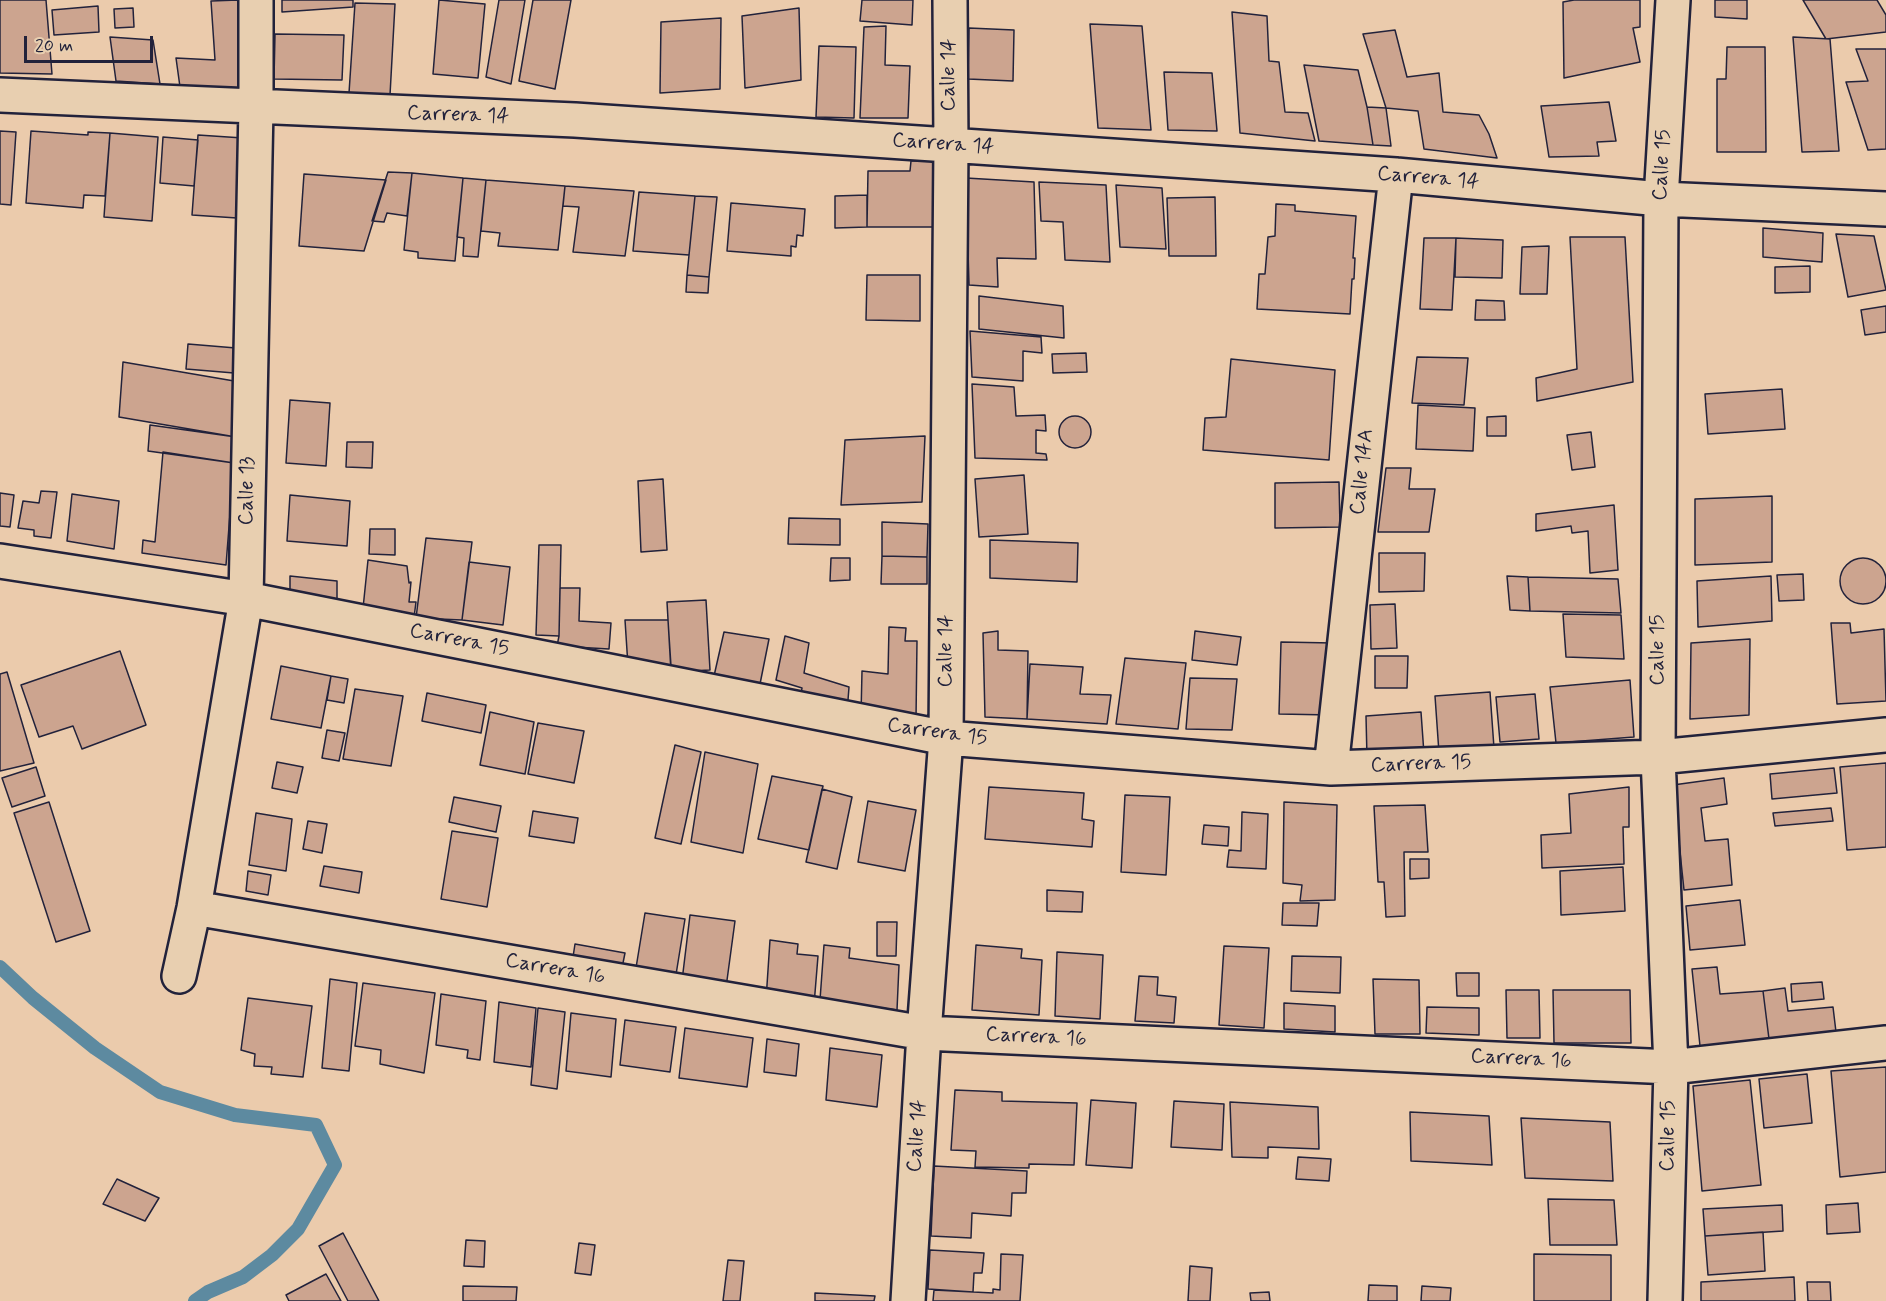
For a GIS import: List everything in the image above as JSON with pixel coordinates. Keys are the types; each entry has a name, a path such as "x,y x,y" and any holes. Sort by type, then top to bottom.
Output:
{"street":[{"name":"Calle 13","path":"179,976 194,908 246,599 256,0"},
{"name":"Calle 14","path":"908,1301 924,1033 946,738 950,0"},
{"name":"Calle 15","path":"1665,1301 1671,1067 1658,757 1661,199 1673,0"},
{"name":"Carrera 14","path":"0,95 575,120 1396,175 1661,199 1886,209"},
{"name":"Calle 14A","path":"1331,768 1396,175"},
{"name":"Carrera 15","path":"0,561 246,599 946,738 1331,768 1658,757 1886,735"},
{"name":"Carrera 16","path":"194,908 924,1033 1671,1067 1886,1043"}],"building":[{"path":"0,0 46,0 52,74 0,73"},
{"path":"238,0 244,92 180,87 176,58 215,60 211,1"},
{"path":"282,0 353,0 353,7 282,12"},
{"path":"439,0 485,4 478,78 433,74"},
{"path":"499,0 525,0 511,84 486,77"},
{"path":"533,0 571,0 555,89 519,81"},
{"path":"862,0 913,0 912,25 860,21"},
{"path":"1640,0 1640,27 1633,28 1640,62 1564,78 1563,2"},
{"path":"1715,0 1747,0 1747,19 1715,17"},
{"path":"1803,0 1877,0 1886,15 1886,32 1826,39"},
{"path":"355,3 395,4 390,95 349,93"},
{"path":"98,6 99,32 54,35 52,10"},
{"path":"133,8 134,27 115,28 114,9"},
{"path":"799,8 801,80 745,88 742,16"},
{"path":"1232,12 1267,16 1269,61 1279,62 1285,112 1308,113 1315,141 1240,133"},
{"path":"721,18 720,89 660,93 661,22"},
{"path":"1090,24 1142,26 1151,130 1098,128"},
{"path":"886,26 885,65 910,66 908,118 860,118 864,27"},
{"path":"969,28 1014,30 1013,81 968,79"},
{"path":"1395,30 1407,77 1439,73 1443,112 1479,115 1489,134 1497,158 1424,149 1418,111 1386,108 1363,34"},
{"path":"275,34 344,35 342,80 274,79"},
{"path":"110,37 153,40 160,84 116,81"},
{"path":"1793,37 1830,39 1839,151 1802,152"},
{"path":"819,46 856,47 854,118 816,117"},
{"path":"1727,47 1765,47 1766,152 1717,152 1717,79 1726,79"},
{"path":"1856,49 1886,49 1886,149 1868,150 1846,82 1868,81"},
{"path":"1304,65 1358,70 1373,145 1319,141"},
{"path":"1164,72 1212,73 1217,131 1168,130"},
{"path":"1609,102 1616,141 1597,142 1599,156 1549,157 1541,106"},
{"path":"1367,107 1386,108 1391,146 1373,145"},
{"path":"0,131 16,132 11,205 0,204"},
{"path":"31,131 88,135 88,132 110,133 105,196 84,195 83,208 26,203"},
{"path":"110,133 158,137 152,221 104,217"},
{"path":"198,135 243,138 237,218 192,215"},
{"path":"163,137 198,140 194,186 160,183"},
{"path":"935,160 934,227 867,227 868,171 910,171 911,161"},
{"path":"388,172 412,173 407,216 387,213 384,222 372,221"},
{"path":"412,173 463,178 455,261 418,258 418,252 404,250"},
{"path":"304,174 386,180 364,251 299,246"},
{"path":"463,178 486,180 478,257 463,256 464,238 457,237"},
{"path":"966,178 1034,182 1036,259 997,258 998,287 969,285"},
{"path":"486,180 565,186 558,250 498,246 500,233 481,231"},
{"path":"1039,182 1106,185 1110,262 1065,260 1063,222 1041,221"},
{"path":"1116,185 1162,188 1166,249 1120,247"},
{"path":"565,186 634,191 625,256 573,252 579,207 563,206"},
{"path":"639,192 695,196 689,255 633,251"},
{"path":"867,195 867,227 835,228 835,196"},
{"path":"695,196 717,197 709,277 687,275"},
{"path":"1215,197 1216,256 1169,256 1167,198"},
{"path":"731,203 805,209 803,236 797,235 796,247 791,246 791,256 727,251"},
{"path":"1276,204 1295,205 1295,211 1356,216 1354,279 1352,279 1350,314 1257,309 1259,274 1265,274 1268,237 1275,236"},
{"path":"1763,228 1823,233 1822,262 1763,257"},
{"path":"1836,234 1874,236 1886,290 1848,297"},
{"path":"1570,237 1625,237 1633,382 1537,401 1536,378 1577,369"},
{"path":"1424,238 1456,238 1452,310 1420,309"},
{"path":"1456,238 1503,240 1502,278 1455,277"},
{"path":"1549,246 1547,294 1520,294 1522,247"},
{"path":"1810,266 1810,292 1775,293 1775,267"},
{"path":"687,275 709,277 708,293 686,292"},
{"path":"867,275 920,275 920,321 866,320"},
{"path":"979,296 1063,306 1064,338 979,329"},
{"path":"1476,300 1504,301 1505,320 1475,320"},
{"path":"1886,306 1886,332 1865,335 1861,310"},
{"path":"970,331 1041,337 1042,353 1023,351 1023,381 972,377"},
{"path":"188,344 236,348 234,373 186,369"},
{"path":"1086,353 1087,372 1053,373 1052,354"},
{"path":"1417,357 1468,358 1464,405 1412,403"},
{"path":"1231,359 1335,370 1329,460 1203,450 1205,418 1226,417"},
{"path":"123,362 240,382 236,437 119,417"},
{"path":"972,384 1014,387 1016,416 1045,415 1046,431 1036,430 1036,453 1046,454 1047,460 975,458"},
{"path":"1782,389 1785,429 1708,434 1705,394"},
{"path":"290,400 330,403 326,466 286,463"},
{"path":"1418,405 1475,408 1473,451 1416,449"},
{"path":"1075,416 1086,421 1091,432 1086,443 1075,448 1064,443 1059,432 1064,421"},
{"path":"1506,416 1506,436 1487,436 1487,417"},
{"path":"150,425 236,437 234,463 148,451"},
{"path":"1591,432 1595,467 1572,470 1567,435"},
{"path":"925,436 922,502 841,505 845,440"},
{"path":"347,442 373,442 372,468 346,467"},
{"path":"163,452 234,463 226,565 142,553 143,540 155,542"},
{"path":"1386,468 1411,468 1409,489 1435,489 1429,532 1378,532"},
{"path":"1024,475 1028,534 979,537 975,479"},
{"path":"663,479 667,550 641,552 638,481"},
{"path":"1339,482 1340,527 1275,528 1275,483"},
{"path":"41,491 57,492 51,538 34,536 34,530 18,528 23,501 39,503"},
{"path":"0,493 14,495 10,527 0,526"},
{"path":"72,494 119,501 114,549 67,541"},
{"path":"290,495 350,501 347,546 287,541"},
{"path":"1772,496 1772,562 1695,565 1695,499"},
{"path":"1614,505 1618,570 1590,573 1588,531 1572,533 1571,526 1536,531 1536,514"},
{"path":"789,518 840,519 840,545 788,544"},
{"path":"882,522 928,524 927,557 882,556"},
{"path":"370,529 395,529 395,555 369,554"},
{"path":"426,538 472,542 462,620 416,618"},
{"path":"990,540 1078,543 1077,582 990,578"},
{"path":"539,545 561,545 559,636 536,635"},
{"path":"1379,553 1425,553 1424,591 1379,592"},
{"path":"882,556 927,557 927,584 881,584"},
{"path":"831,558 850,558 850,580 830,581"},
{"path":"1863,558 1879,565 1886,581 1879,597 1863,604 1847,597 1840,581 1847,565"},
{"path":"368,560 407,566 409,583 411,582 409,602 416,602 413,625 362,618"},
{"path":"469,562 510,567 503,625 462,620"},
{"path":"1803,574 1804,600 1779,601 1777,575"},
{"path":"290,576 337,581 337,604 290,600"},
{"path":"1507,576 1528,577 1530,611 1510,610"},
{"path":"1771,576 1772,621 1698,627 1697,581"},
{"path":"1528,577 1618,579 1621,613 1530,611"},
{"path":"560,588 580,588 579,621 611,623 609,649 557,646"},
{"path":"706,600 710,670 671,672 667,602"},
{"path":"1395,604 1397,648 1371,649 1370,605"},
{"path":"1563,614 1621,615 1624,659 1566,657"},
{"path":"625,620 668,620 671,666 628,666"},
{"path":"1831,623 1850,623 1851,633 1884,629 1886,701 1837,704"},
{"path":"889,627 906,628 905,641 917,641 916,719 861,715 862,671 888,674"},
{"path":"998,631 998,650 1028,651 1027,719 985,717 983,633"},
{"path":"1195,631 1241,637 1237,665 1192,660"},
{"path":"724,632 769,639 760,684 714,676"},
{"path":"785,636 809,643 804,673 849,687 847,713 800,698 802,688 776,680"},
{"path":"1750,639 1749,715 1690,719 1691,643"},
{"path":"1281,642 1333,643 1331,715 1279,714"},
{"path":"120,651 146,725 82,749 73,726 39,737 21,685"},
{"path":"1375,656 1408,656 1407,688 1375,688"},
{"path":"1125,658 1186,663 1178,729 1116,724"},
{"path":"1030,664 1083,667 1080,694 1111,695 1107,724 1027,719"},
{"path":"281,666 331,676 321,728 271,719"},
{"path":"7,672 34,763 0,771 0,674"},
{"path":"331,676 348,679 344,703 327,700"},
{"path":"1190,678 1237,679 1232,730 1186,729"},
{"path":"1630,680 1634,737 1556,743 1550,687"},
{"path":"355,689 403,696 391,766 343,759"},
{"path":"1490,692 1494,748 1439,753 1435,696"},
{"path":"427,693 486,705 481,733 422,721"},
{"path":"1535,694 1539,739 1500,742 1496,697"},
{"path":"490,712 534,722 525,774 480,765"},
{"path":"1421,712 1424,754 1367,758 1366,716"},
{"path":"538,723 584,731 574,783 528,774"},
{"path":"327,730 345,733 339,761 322,758"},
{"path":"675,745 701,752 681,844 655,838"},
{"path":"705,752 758,764 743,853 691,842"},
{"path":"277,762 303,767 297,793 272,788"},
{"path":"1886,763 1886,847 1847,850 1840,767"},
{"path":"36,767 45,796 12,807 2,778"},
{"path":"1834,768 1837,793 1772,799 1770,774"},
{"path":"772,776 823,786 809,850 758,839"},
{"path":"1724,778 1727,804 1701,808 1705,841 1728,839 1732,885 1684,890 1673,785"},
{"path":"989,787 1084,793 1082,819 1094,821 1092,847 985,839"},
{"path":"1629,787 1629,827 1623,827 1624,864 1542,868 1541,835 1571,833 1569,794"},
{"path":"822,789 852,797 837,869 806,862"},
{"path":"1125,795 1170,797 1166,875 1121,872"},
{"path":"454,797 501,806 496,832 449,822"},
{"path":"868,801 916,810 905,871 858,862"},
{"path":"49,802 90,931 56,942 14,813"},
{"path":"1284,802 1337,805 1335,900 1300,901 1302,885 1283,883"},
{"path":"1425,805 1428,852 1404,852 1405,916 1386,917 1384,882 1378,882 1374,806"},
{"path":"1831,808 1833,821 1775,826 1773,813"},
{"path":"533,811 578,818 574,843 529,836"},
{"path":"1242,812 1268,814 1266,869 1227,867 1229,850 1241,851"},
{"path":"256,813 292,819 286,871 249,865"},
{"path":"308,821 327,824 322,853 303,849"},
{"path":"1204,825 1229,827 1228,846 1202,844"},
{"path":"452,831 498,838 487,907 441,899"},
{"path":"1410,859 1429,859 1429,878 1410,879"},
{"path":"324,866 362,872 359,893 320,886"},
{"path":"1623,867 1625,911 1561,915 1560,871"},
{"path":"248,871 271,875 268,895 246,891"},
{"path":"1047,890 1083,892 1082,912 1047,911"},
{"path":"1740,900 1745,945 1690,950 1686,906"},
{"path":"1283,903 1319,903 1317,926 1282,925"},
{"path":"645,913 685,919 674,987 634,980"},
{"path":"690,915 735,921 725,995 681,989"},
{"path":"877,922 897,922 896,956 877,956"},
{"path":"770,940 798,944 797,954 818,956 814,1005 766,1000"},
{"path":"575,944 625,953 620,978 571,970"},
{"path":"824,945 850,948 849,958 899,965 897,1010 820,1000"},
{"path":"976,945 1022,949 1021,958 1042,960 1039,1015 972,1010"},
{"path":"1224,946 1269,948 1264,1028 1219,1025"},
{"path":"1057,952 1103,955 1100,1019 1055,1016"},
{"path":"1292,956 1341,957 1340,993 1291,991"},
{"path":"1717,967 1720,994 1763,991 1769,1039 1700,1046 1692,969"},
{"path":"1456,973 1479,973 1479,996 1457,996"},
{"path":"1139,976 1158,977 1157,995 1176,997 1174,1023 1135,1021"},
{"path":"330,979 357,983 349,1071 322,1068"},
{"path":"1373,979 1419,980 1420,1034 1375,1034"},
{"path":"1822,982 1824,999 1792,1002 1791,984"},
{"path":"363,983 435,993 424,1073 380,1064 381,1050 355,1046"},
{"path":"1785,988 1788,1011 1833,1007 1836,1032 1769,1039 1763,991"},
{"path":"1506,990 1539,990 1540,1038 1507,1038"},
{"path":"1553,990 1630,990 1631,1043 1554,1043"},
{"path":"441,994 486,1001 480,1060 467,1058 468,1050 436,1045"},
{"path":"248,998 312,1006 303,1077 271,1074 272,1067 254,1066 255,1054 241,1050"},
{"path":"499,1002 536,1008 531,1067 494,1062"},
{"path":"1284,1003 1335,1006 1335,1032 1284,1029"},
{"path":"1427,1007 1479,1008 1479,1035 1426,1033"},
{"path":"538,1008 565,1012 557,1089 531,1085"},
{"path":"571,1013 616,1019 611,1077 566,1071"},
{"path":"625,1020 676,1027 670,1072 620,1065"},
{"path":"685,1028 753,1038 747,1087 679,1078"},
{"path":"767,1039 799,1044 796,1076 764,1072"},
{"path":"830,1048 882,1055 877,1107 826,1100"},
{"path":"1886,1067 1886,1172 1840,1177 1831,1071"},
{"path":"1807,1074 1812,1123 1764,1128 1759,1079"},
{"path":"1750,1080 1761,1185 1702,1191 1693,1086"},
{"path":"955,1090 1002,1092 1002,1101 1077,1103 1074,1165 1029,1164 1029,1168 975,1167 976,1151 951,1150"},
{"path":"1091,1100 1136,1103 1132,1168 1086,1165"},
{"path":"1174,1101 1224,1104 1222,1150 1171,1147"},
{"path":"1230,1102 1318,1107 1319,1149 1268,1147 1268,1158 1232,1157"},
{"path":"1410,1112 1489,1116 1492,1165 1411,1161"},
{"path":"1521,1118 1610,1122 1613,1181 1525,1178"},
{"path":"1298,1157 1331,1159 1329,1181 1296,1179"},
{"path":"934,1166 1027,1171 1026,1193 1012,1193 1011,1216 972,1213 971,1238 931,1236"},
{"path":"117,1179 159,1198 145,1221 103,1204"},
{"path":"1548,1199 1614,1200 1617,1245 1550,1245"},
{"path":"1858,1203 1860,1232 1827,1234 1826,1205"},
{"path":"1782,1205 1783,1231 1705,1236 1703,1209"},
{"path":"1763,1232 1765,1271 1708,1275 1705,1236"},
{"path":"343,1233 379,1301 348,1301 319,1246"},
{"path":"466,1240 485,1241 484,1267 464,1266"},
{"path":"579,1243 595,1245 591,1275 575,1273"},
{"path":"930,1250 984,1253 982,1273 974,1273 973,1292 928,1289"},
{"path":"1001,1254 1023,1255 1020,1301 933,1301 934,1290 993,1293 993,1289 1000,1290"},
{"path":"1534,1254 1611,1255 1611,1301 1534,1301"},
{"path":"728,1260 744,1261 740,1301 723,1301"},
{"path":"1190,1266 1212,1268 1210,1301 1188,1301"},
{"path":"326,1274 341,1301 289,1301 286,1295"},
{"path":"1794,1277 1795,1301 1701,1301 1701,1282"},
{"path":"1807,1282 1830,1282 1831,1301 1808,1301"},
{"path":"1369,1285 1397,1286 1397,1301 1368,1301"},
{"path":"463,1286 517,1287 516,1301 463,1301"},
{"path":"1422,1286 1451,1288 1450,1301 1421,1301"},
{"path":"1269,1292 1270,1301 1251,1301 1250,1293"},
{"path":"815,1293 875,1296 874,1301 815,1301"}],"waterway":[{"path":"0,967 33,998 95,1048 160,1092 235,1115 316,1125 335,1165 298,1229 272,1255 243,1277 208,1292 195,1301"}]}
